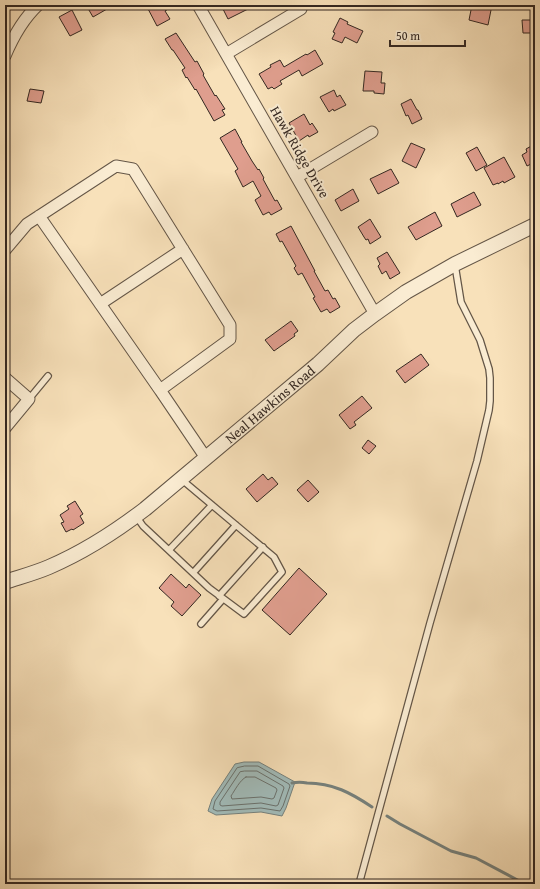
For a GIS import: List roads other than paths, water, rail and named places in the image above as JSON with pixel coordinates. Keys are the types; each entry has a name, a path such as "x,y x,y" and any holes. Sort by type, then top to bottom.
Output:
{"street":[{"path":"5,56 17,30 38,5"},
{"name":"Hawk Ridge Drive","path":"198,5 375,314"},
{"path":"226,54 301,9"},
{"path":"297,177 372,132"},
{"path":"5,250 28,224 116,166 133,169 230,325 230,340 160,390"},
{"path":"39,216 206,458"},
{"name":"Neal Hawkins Road","path":"5,582 48,568 74,555 126,524 318,364 354,330 375,314 406,292 455,264 535,225"},
{"path":"100,304 183,249"},
{"path":"5,378 29,399 5,428"}],"lane":[{"path":"359,884 430,623 477,461 489,410 489,369 480,340 462,302 455,264"},
{"path":"29,399 48,376"},
{"path":"136,516 143,526 209,588 244,614 282,572 274,557 181,479"},
{"path":"169,550 212,505"},
{"path":"193,573 236,525"},
{"path":"200,624 263,547"}],"water":[{"path":"244,762 259,762 295,782 282,816 261,812 216,815 208,811 212,799 235,764"}],"waterway":[{"path":"292,783 316,783 333,787 357,797 372,807"},
{"path":"387,816 451,851 476,858 525,884"}]}
